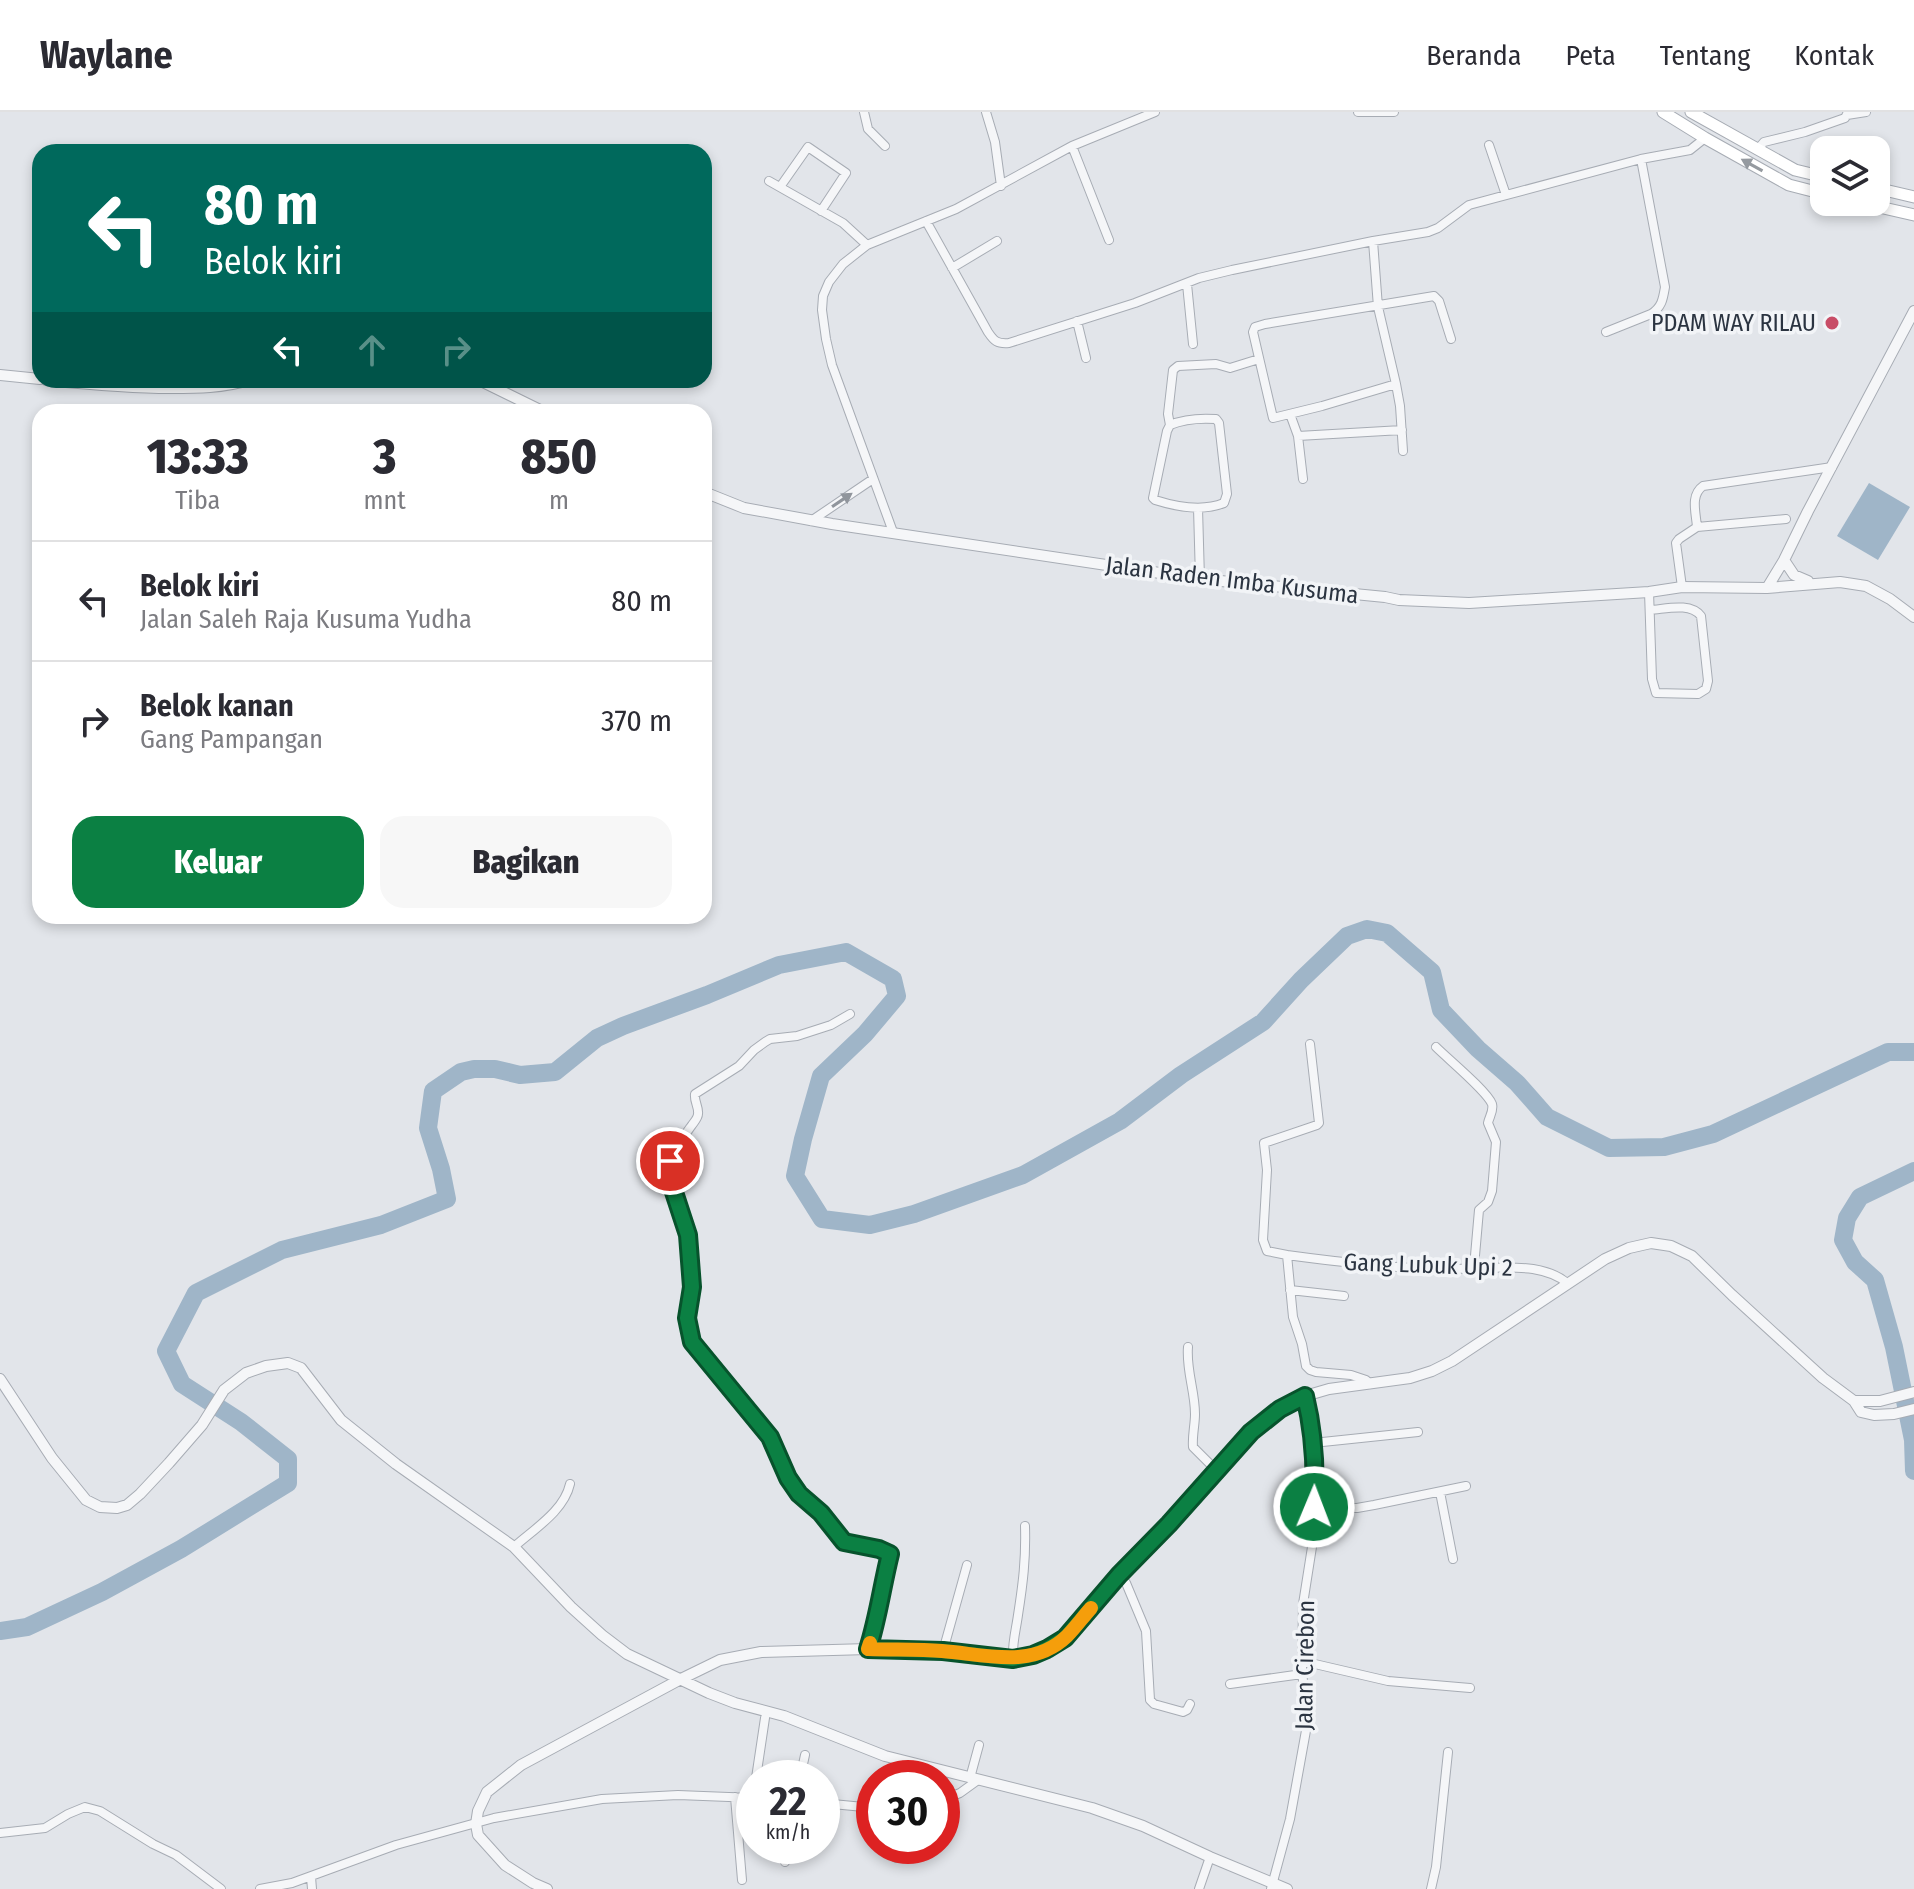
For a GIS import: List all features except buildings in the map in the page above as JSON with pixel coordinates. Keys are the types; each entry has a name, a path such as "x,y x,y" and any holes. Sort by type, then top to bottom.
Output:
{"main road":[{"path":"1663,112 1789,185 1810,190"},
{"path":"1681,124 1690,112 1795,170 1810,174"},
{"path":"1890,191 1914,197"},
{"path":"1890,208 1913,212"}],"street":[{"path":"864,112 868,129 885,146"},
{"path":"986,112 995,142 1001,186"},
{"path":"893,532 832,365 822,310 823,296 829,282 843,264 867,245 1001,186 1072,146 1155,112"},
{"path":"1358,112 1394,112"},
{"path":"1757,150 1764,142 1831,124 1848,114 1866,112"},
{"path":"926,221 988,332 999,344 1009,343 1135,303 1199,278 1438,228 1469,205 1641,159 1690,150 1705,138"},
{"path":"1489,145 1506,195"},
{"path":"1072,146 1109,240"},
{"path":"780,187 808,147 846,173 821,211"},
{"path":"1606,332 1651,314 1663,300 1665,287 1641,159"},
{"path":"769,181 843,223 867,245"},
{"path":"952,268 997,241"},
{"path":"1373,241 1378,307 1400,406 1403,451"},
{"path":"1187,284 1193,344"},
{"path":"1396,384 1276,419 1271,416 1253,332 1255,327 1434,296 1439,301 1451,339"},
{"path":"1767,588 1914,311"},
{"path":"1077,321 1086,358"},
{"path":"1170,425 1207,419 1216,419 1219,423 1227,494 1224,503 1198,508 1166,504 1153,498 1170,425 1168,414 1173,370 1178,366 1216,364 1230,368 1259,359"},
{"path":"0,375 32,378"},
{"path":"148,388 212,388"},
{"path":"495,388 528,404"},
{"path":"1290,414 1298,436 1303,479"},
{"path":"1298,436 1402,430"},
{"path":"1697,527 1695,495 1703,486 1832,467"},
{"path":"811,521 873,479"},
{"name":"Jalan Raden Imba Kusuma","path":"712,495 744,508 811,521 1200,579 1399,600 1469,603 1649,592 1682,587 1767,588 1840,582 1866,586 1914,617"},
{"path":"1198,508 1200,579"},
{"path":"1682,587 1676,543 1697,527 1786,519"},
{"path":"1784,560 1794,575 1813,583"},
{"path":"1649,592 1652,679 1656,693 1698,694 1706,689 1708,681 1701,616 1688,607 1650,610"},
{"path":"850,1014 831,1025 797,1036 770,1039 739,1066 695,1094 698,1116 680,1142 670,1161 669,1171 688,1235 692,1287 687,1318 692,1342 770,1437 788,1478 799,1494 821,1513 844,1542 890,1554 878,1602 879,1614 868,1649"},
{"path":"1310,1044 1319,1123 1266,1141 1263,1146 1267,1170 1263,1240 1267,1251 1287,1255 1293,1317 1310,1370 1351,1375 1366,1380 1370,1385"},
{"path":"1436,1047 1492,1104 1488,1123 1496,1142 1492,1191 1488,1202 1479,1210 1474,1267"},
{"path":"547,1889 505,1865 478,1835 478,1811 487,1792 521,1765 720,1660 761,1652 868,1649 943,1651 1013,1659 1047,1649 1065,1638 1251,1432 1280,1409 1305,1396 1329,1389 1370,1385 1432,1371 1452,1361 1605,1259 1629,1248 1651,1243 1671,1246 1692,1256 1823,1378 1854,1401 1861,1412 1894,1414 1914,1409"},
{"name":"Gang Lubuk Upi 2","path":"1287,1255 1368,1266 1533,1269 1560,1276 1567,1283"},
{"path":"1290,1290 1344,1296"},
{"path":"1188,1347 1186,1362 1195,1414 1193,1447 1217,1471"},
{"path":"0,1379 52,1458 86,1500 100,1507 117,1508 127,1505 150,1484 202,1425 224,1390 246,1373 288,1363 301,1368 341,1420 396,1464 514,1547 571,1607 627,1654 735,1703 784,1716 885,1756 1092,1808 1143,1826 1272,1886 1287,1889"},
{"path":"1854,1401 1869,1402 1914,1392"},
{"name":"Jalan Cirebon","path":"1272,1886 1290,1819 1307,1725 1302,1674 1303,1604 1312,1547 1316,1471 1305,1396"},
{"path":"1313,1443 1418,1432"},
{"path":"514,1547 559,1507 568,1495 570,1484"},
{"path":"1314,1507 1365,1507 1466,1486"},
{"path":"1440,1492 1453,1559"},
{"path":"1013,1659 1012,1642 1026,1562 1025,1526"},
{"path":"943,1651 967,1565"},
{"path":"1119,1575 1126,1583 1146,1631 1151,1702 1183,1712 1190,1704"},
{"path":"1302,1661 1388,1681 1470,1688"},
{"path":"1230,1684 1302,1674"},
{"path":"759,1760 765,1718"},
{"path":"960,1793 974,1779 979,1745"},
{"path":"1431,1889 1448,1752"},
{"path":"804,1760 805,1755"},
{"path":"260,1889 292,1883 396,1845 494,1818 602,1799 678,1795 735,1797 742,1880"},
{"path":"0,1833 45,1828 85,1807 100,1811 176,1855 221,1889"},
{"path":"1199,1889 1210,1857"},
{"path":"311,1877 312,1889"}],"water":[{"path":"1869,483 1910,507 1878,560 1837,536"}],"waterway":[{"path":"0,1631 27,1627 102,1592 181,1549 288,1483 288,1459 241,1422 182,1384 166,1351 196,1293 282,1250 381,1225 447,1199 428,1128 433,1091 461,1072 474,1069 495,1069 520,1075 555,1072 597,1038 779,965 846,952 893,979 897,996 865,1034 821,1076 795,1176 822,1219 870,1225 914,1214 1023,1175 1120,1121 1181,1075 1263,1022 1347,936 1367,929 1387,933 1432,972 1441,1010 1478,1049 1517,1083 1547,1117 1609,1148 1664,1147 1713,1134 1888,1052 1914,1052"},
{"path":"1914,1171 1860,1197 1847,1218 1843,1240 1855,1262 1875,1280 1894,1347 1913,1440 1914,1471"}],"slow traffic":[{"path":"870,1643 868,1649 943,1651 1013,1659 1033,1655 1065,1638 1091,1608"}],"place":[{"name":"PDAM WAY RILAU","path":"1832,323"}],"route":[{"path":"670,1161 670,1180 688,1235 692,1287 687,1318 692,1342 770,1437 788,1478 799,1494 821,1513 844,1542 890,1554 878,1602 879,1614 868,1649 943,1651 1013,1659 1047,1649 1065,1638 1251,1432 1280,1409 1305,1396 1316,1471 1314,1507"}]}
